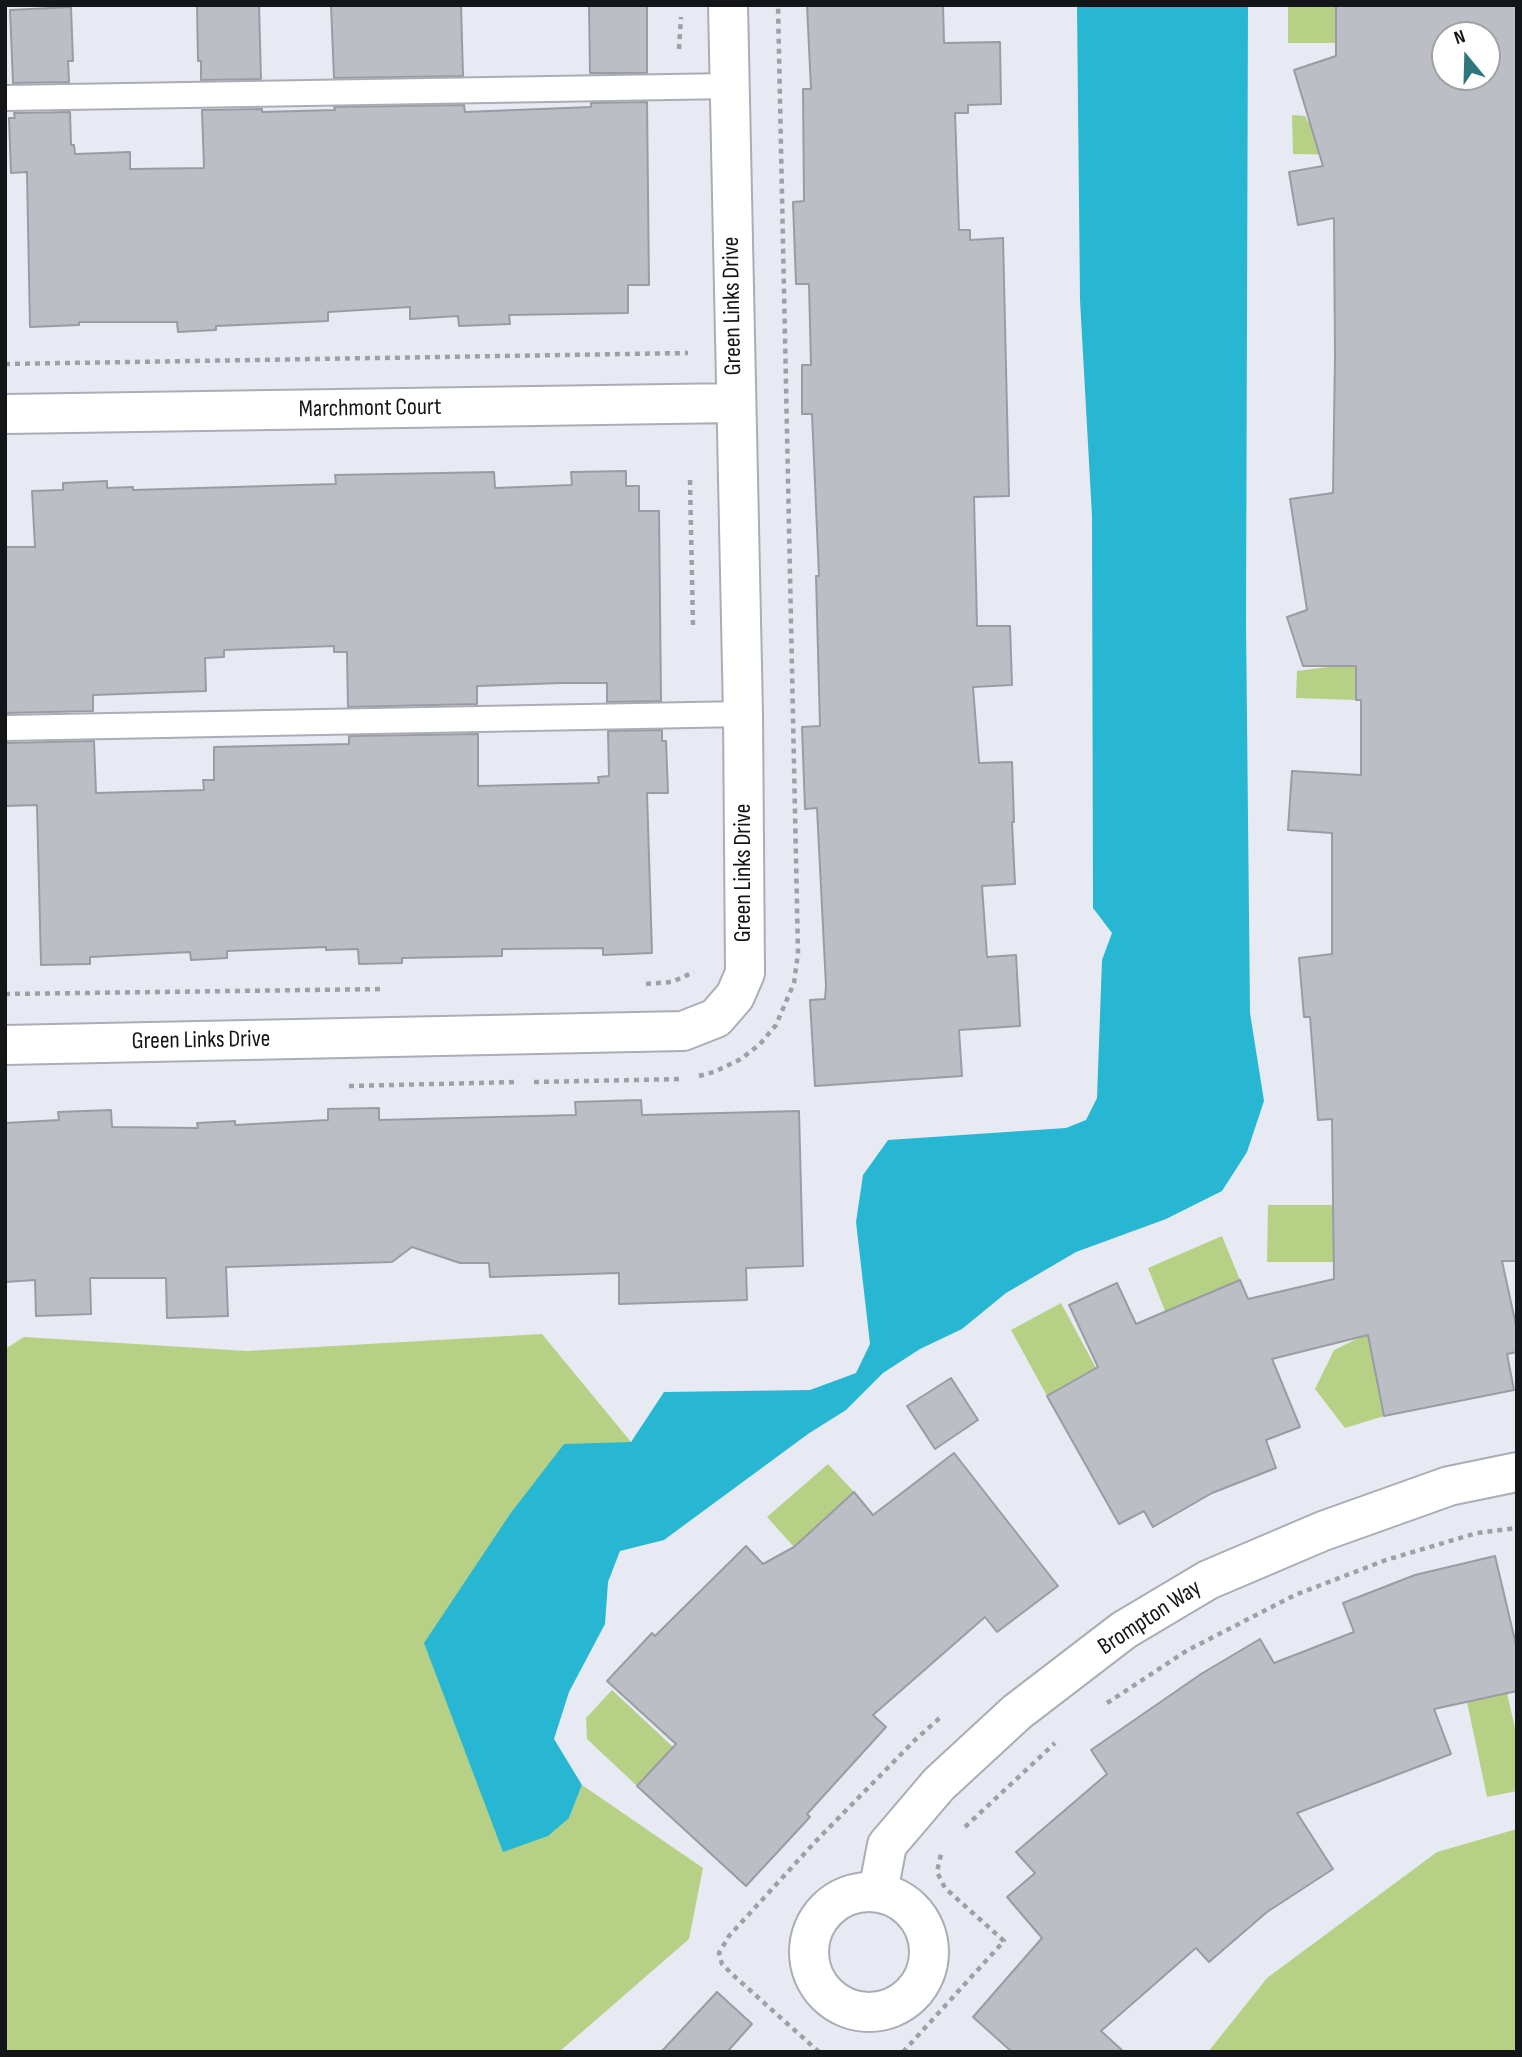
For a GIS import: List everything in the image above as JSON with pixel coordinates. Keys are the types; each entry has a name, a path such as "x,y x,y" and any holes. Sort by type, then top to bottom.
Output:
{"street":[{"name":"Green Links Drive","path":"5,1045 683,1031 716,1018 735,996 745,973 743,714 734,403 728,5"},
{"name":"Marchmont Court","path":"5,414 734,403"},
{"name":"Brompton Way","path":"878,1892 887,1845 939,1784 1017,1712 1124,1630 1208,1580 1323,1531 1449,1486 1517,1472"}],"lane":[{"path":"5,98 731,86"},
{"path":"5,728 743,714"}],"path":[{"path":"344,1086 688,1078 714,1072 741,1059 760,1044 776,1026 786,1007 794,983 798,953 778,5"},
{"path":"5,364 688,353"},
{"path":"633,984 672,982 692,974 698,967"},
{"path":"5,994 392,989"},
{"path":"1102,1706 1188,1650 1295,1595 1386,1560 1477,1533 1517,1528"},
{"path":"962,1829 1063,1737"},
{"path":"903,2052 1004,1941 945,1888 937,1872 939,1857 944,1849"}],"green space":[{"path":"1288,5 1336,5 1336,43 1288,43"},
{"path":"1361,104 1361,155 1293,154 1292,115 1305,116 1308,122"},
{"path":"1356,666 1356,700 1296,698 1297,671"},
{"path":"1268,1205 1335,1205 1334,1262 1267,1262"},
{"path":"1222,1236 1240,1280 1165,1311 1148,1268"},
{"path":"1061,1303 1096,1368 1047,1396 1011,1330"},
{"path":"1375,1330 1375,1369 1384,1416 1345,1428 1315,1389 1334,1350"},
{"path":"542,1334 631,1442 510,1514 569,1818 582,1785 703,1868 689,1939 559,2052 5,2052 5,1349 24,1337 247,1351"},
{"path":"828,1464 854,1492 794,1547 767,1517"},
{"path":"612,1690 673,1747 637,1786 587,1739 586,1718"},
{"path":"1507,1693 1517,1737 1517,1791 1487,1797 1467,1702"},
{"path":"1517,1829 1517,2052 1208,2052 1267,1978 1437,1852"}],"water":[{"path":"1077,5 1248,5 1246,622 1250,1013 1264,1101 1247,1152 1222,1191 1166,1219 1076,1252 1006,1293 962,1329 920,1349 883,1373 846,1410 808,1434 664,1540 620,1551 608,1582 605,1624 569,1692 554,1739 582,1785 569,1818 548,1836 503,1852 424,1643 510,1514 564,1444 631,1442 664,1392 810,1390 856,1373 870,1344 856,1222 863,1175 888,1140 1066,1128 1086,1120 1097,1098 1102,960 1112,933 1093,908 1092,516 1080,300"}],"building":[{"path":"197,5 259,5 261,79 201,80"},
{"path":"331,5 461,5 463,76 334,78"},
{"path":"589,5 647,5 647,73 590,73"},
{"path":"807,5 943,5 944,43 1000,42 1001,104 968,105 968,113 955,113 959,230 970,230 970,240 1003,238 1009,496 974,497 977,626 1010,626 1012,685 973,687 979,763 1012,762 1015,884 982,886 987,957 1016,955 1020,1026 959,1030 962,1076 815,1086 810,1000 825,999 826,986 817,808 805,809 802,727 820,726 816,576 819,576 812,414 802,414 802,365 811,365 809,284 796,284 793,202 804,201 803,89 811,89"},
{"path":"1336,5 1517,5 1517,1261 1502,1261 1517,1330 1517,1352 1507,1354 1514,1390 1384,1416 1368,1335 1272,1359 1300,1427 1266,1440 1276,1468 1212,1493 1153,1527 1144,1511 1119,1524 1047,1396 1098,1367 1069,1305 1117,1283 1136,1324 1240,1280 1248,1299 1334,1279 1332,1119 1318,1120 1310,1017 1304,1017 1299,958 1332,954 1332,833 1288,830 1292,771 1361,775 1361,700 1356,700 1356,666 1303,666 1287,617 1307,610 1290,499 1333,493 1335,356 1334,218 1298,225 1289,172 1323,166 1294,70 1336,56"},
{"path":"71,7 73,61 68,61 69,82 13,83 10,10"},
{"path":"647,102 649,285 628,285 628,313 509,315 510,324 459,326 458,316 410,319 410,307 328,312 328,321 216,326 216,330 178,332 177,322 79,322 79,325 30,327 27,172 11,173 9,118 15,118 14,113 70,112 71,145 74,145 75,154 130,152 130,169 204,168 202,110 262,109 262,112 335,110 334,107 464,105 465,112"},
{"path":"626,471 626,486 639,486 639,511 659,511 661,701 607,702 607,683 562,683 477,686 477,704 348,707 347,652 334,652 334,646 224,650 224,657 205,658 206,691 93,695 93,711 5,713 5,547 35,547 32,491 63,490 63,483 107,481 107,488 133,487 133,490 336,484 335,475 494,472 495,488 572,485 571,472"},
{"path":"662,730 662,741 666,741 668,793 647,793 652,953 603,955 603,948 502,949 502,956 402,958 402,963 359,964 358,949 326,950 326,947 227,951 227,958 191,960 190,952 90,957 90,964 41,965 37,805 5,806 5,743 94,741 96,793 204,790 203,780 214,780 214,747 349,744 349,736 478,734 478,786 599,783 598,777 609,776 608,731"},
{"path":"641,1100 642,1115 799,1111 803,1266 746,1268 747,1300 619,1304 619,1273 490,1277 489,1263 460,1263 412,1247 392,1262 226,1267 228,1316 167,1318 166,1278 90,1278 91,1314 36,1316 35,1280 5,1282 5,1123 59,1120 58,1112 111,1110 112,1127 198,1128 197,1123 235,1121 235,1125 328,1120 328,1109 379,1108 379,1120 576,1115 575,1102"},
{"path":"951,1378 978,1420 935,1449 907,1406"},
{"path":"954,1453 1058,1586 997,1632 985,1617 873,1715 886,1727 807,1814 810,1817 746,1886 637,1786 676,1744 607,1681 652,1633 655,1636 746,1546 763,1564 794,1547 854,1492 873,1515"},
{"path":"1495,1556 1517,1649 1517,1691 1434,1709 1451,1754 1297,1813 1333,1869 1267,1912 1209,1962 1196,1948 1101,2031 1124,2052 1012,2052 973,2017 1042,1938 1007,1897 1035,1873 1016,1852 1107,1774 1091,1750 1201,1674 1260,1639 1274,1663 1354,1632 1343,1603 1415,1575"},
{"path":"717,1992 752,2024 727,2052 661,2052"}]}
